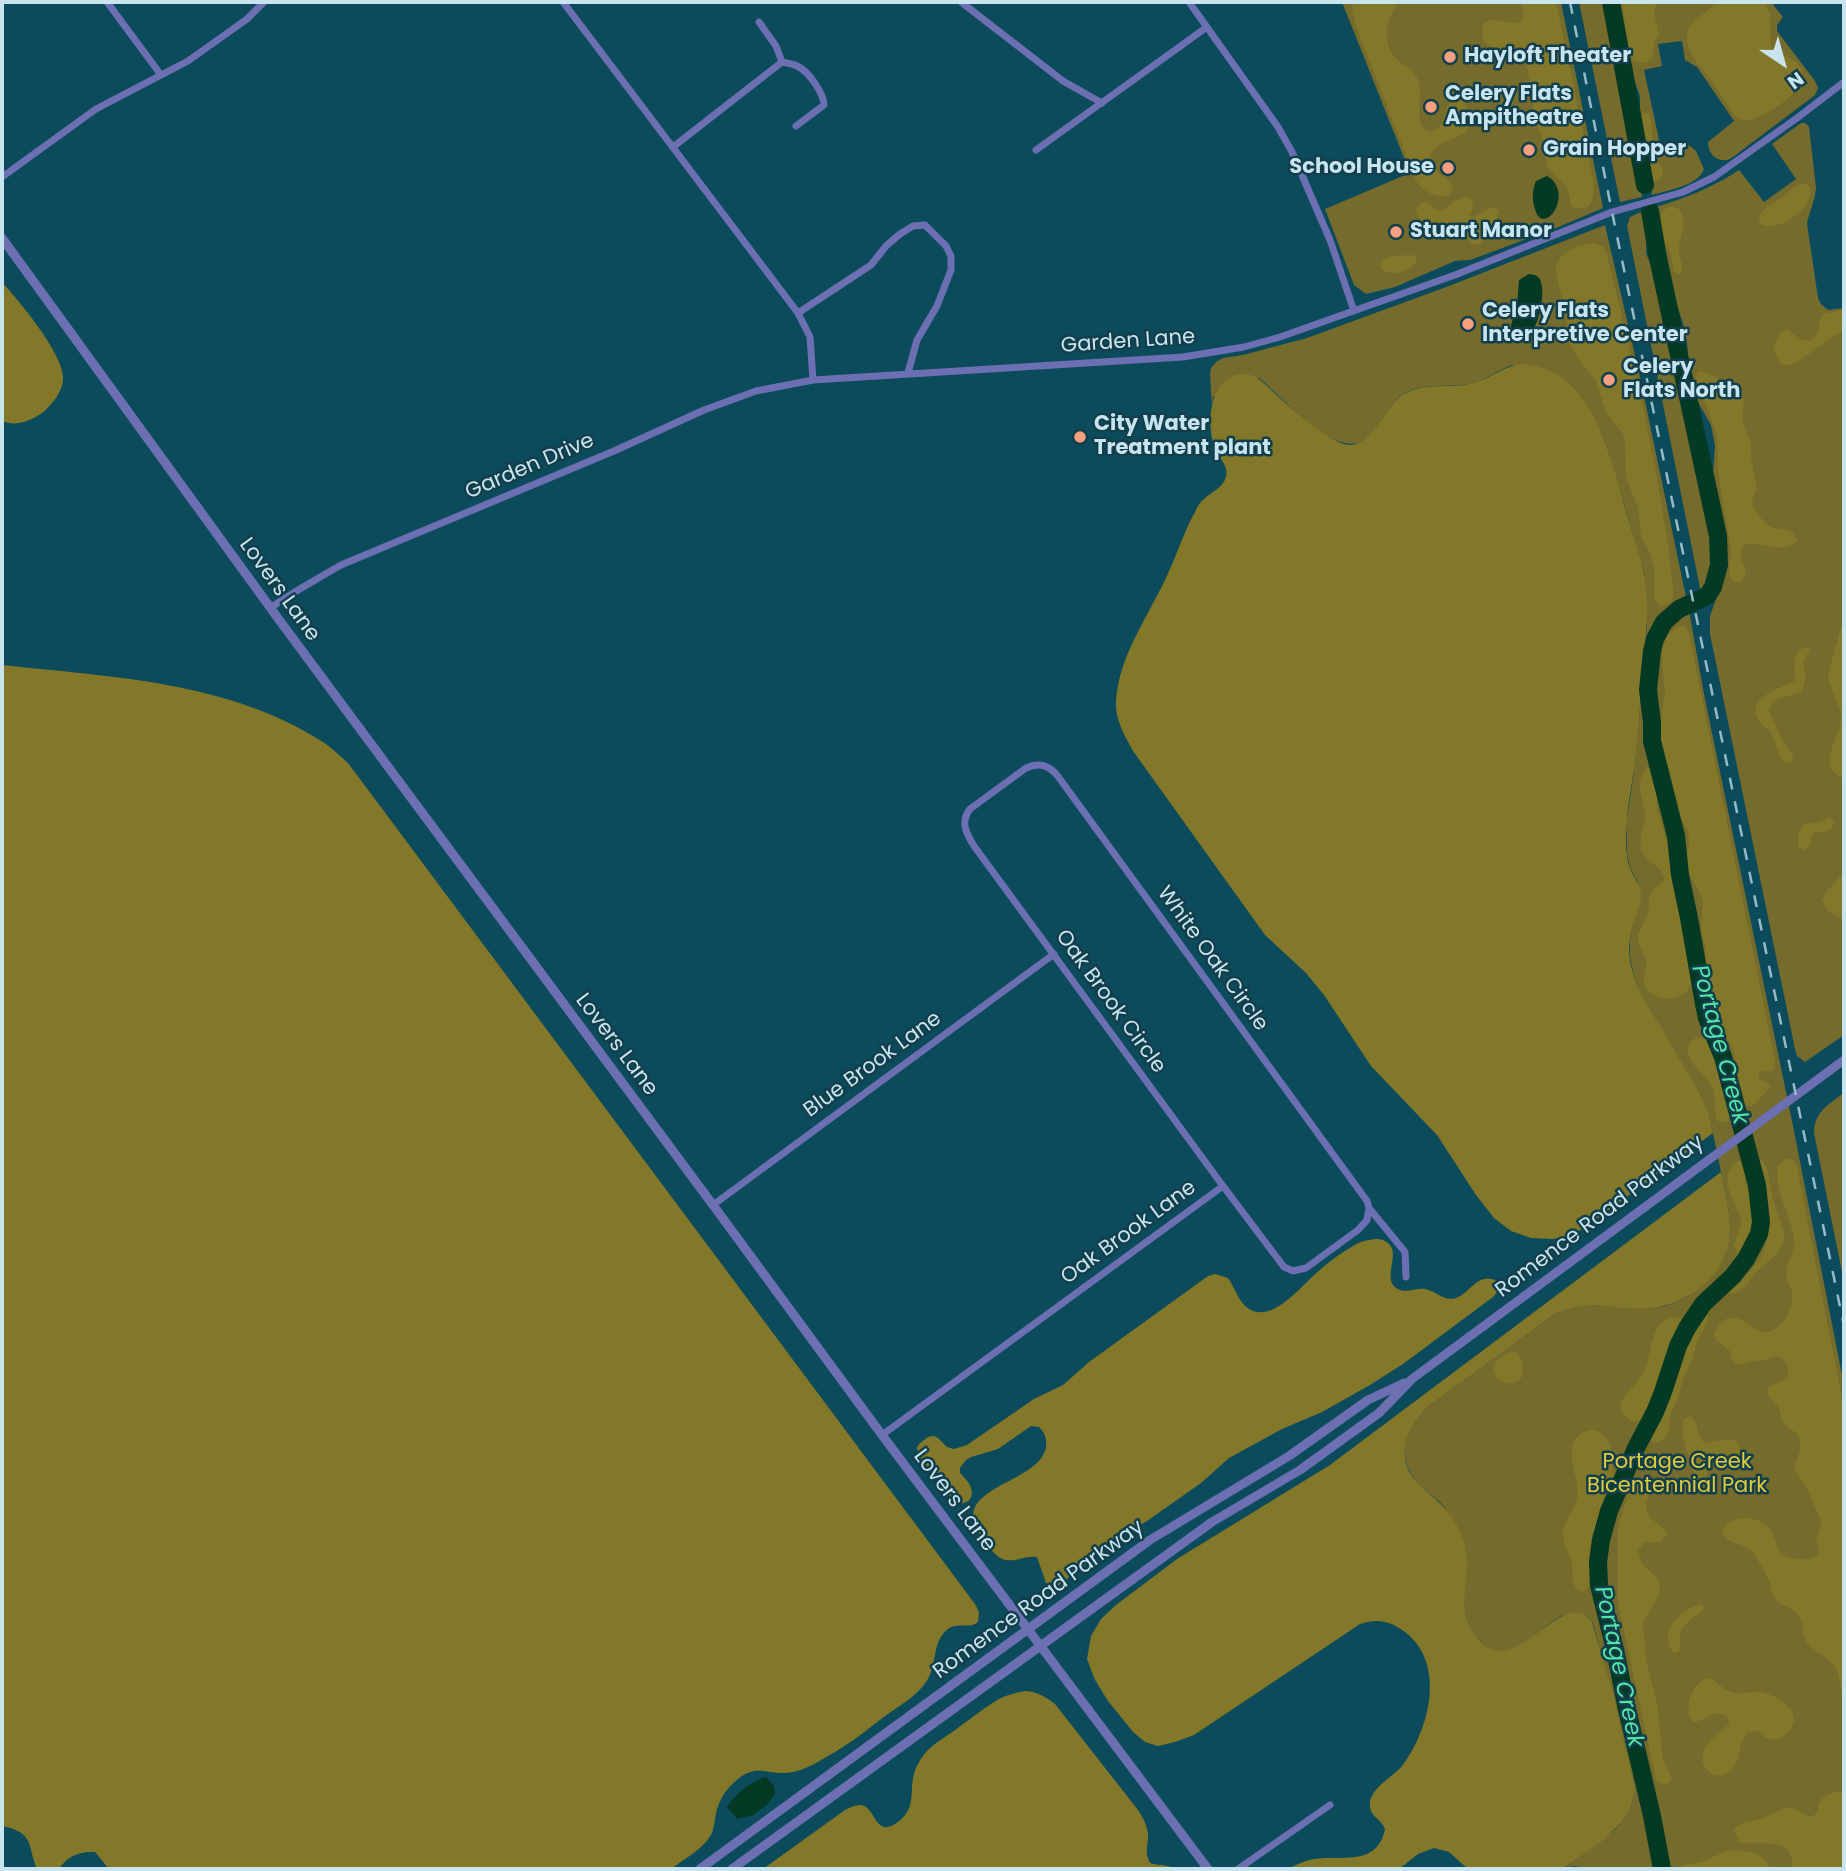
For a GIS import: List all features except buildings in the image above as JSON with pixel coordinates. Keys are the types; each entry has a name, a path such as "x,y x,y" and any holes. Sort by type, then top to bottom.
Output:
{"street":[{"path":"107,2 161,75"},
{"path":"2,177 89,114 188,61 221,39 264,2"},
{"path":"563,2 798,313 810,337 813,380"},
{"path":"961,2 1057,77 1102,103"},
{"path":"1189,2 1278,127 1292,152 1330,240 1354,311"},
{"path":"759,22 776,46 782,62"},
{"path":"1036,150 1207,27"},
{"path":"673,147 782,62"},
{"path":"782,62 798,66 804,71 824,98 824,105 796,126"},
{"name":"Garden Lane","path":"813,380 1199,355 1280,337 1455,275 1612,212 1683,192 1701,184 1844,82"},
{"path":"798,313 871,265 886,246 901,234 913,226 925,225 946,246 951,256 951,270 937,306 917,340 908,373"},
{"name":"Lovers Lane","path":"2,238 270,608 882,1435 1208,1869"},
{"name":"Garden Drive","path":"270,608 341,565 614,451 704,410 756,391 813,380"},
{"name":"White Oak Circle","path":"969,839 964,825 970,809 1026,768 1038,764 1053,771 1367,1201 1369,1208 1405,1252 1406,1277"},
{"name":"Oak Brook Circle","path":"969,839 1223,1186"},
{"name":"Blue Brook Lane","path":"713,1205 1054,954"},
{"name":"Romence Road Parkway","path":"732,1869 1212,1522 1300,1470 1379,1413 1412,1379 1844,1060"},
{"name":"Oak Brook Lane","path":"882,1435 1223,1186 1281,1264 1293,1271 1306,1268 1357,1230 1367,1220 1369,1208"},
{"name":"Romence Road Parkway","path":"700,1869 1177,1522 1289,1455 1368,1400 1412,1379"},
{"path":"1238,1869 1330,1805"}],"green space":[{"path":"1342,2 1561,2 1603,208 1470,260 1455,261 1395,287 1366,294 1354,285 1325,209 1410,173"},
{"path":"1579,2 1606,2 1642,197 1620,202"},
{"path":"1619,2 1771,2 1783,17 1777,25 1777,31 1815,81 1818,88 1815,95 1733,157 1720,160 1710,152 1708,142 1734,121 1697,67 1685,60 1682,41 1658,44 1662,66 1644,70 1661,149 1689,145 1696,151 1704,169 1696,180 1652,195 1640,128 1640,96 1625,55"},
{"path":"1801,123 1809,127 1816,188 1807,224 1818,298 1828,310 1844,308 1844,1035 1805,1062 1797,1056 1795,1049 1710,634 1710,616 1727,559 1723,520 1713,472 1715,446 1711,425 1699,404 1690,378 1683,323 1662,264 1653,208 1718,183 1739,170 1764,202 1796,179 1772,144"},
{"path":"1645,210 1646,253 1658,284 1661,304 1673,342 1677,376 1691,422 1695,458 1713,539 1714,570 1704,592 1700,588 1627,226 1630,217"},
{"name":"Portage Creek Bicentennial Park","path":"1605,225 1690,616 1844,1385 1844,1869 1564,1868 1623,1821 1634,1796 1634,1783 1593,1623 1588,1617 1565,1615 1511,1650 1492,1650 1486,1646 1468,1622 1465,1599 1466,1561 1455,1527 1444,1507 1414,1478 1405,1457 1408,1436 1429,1406 1555,1314 1581,1305 1641,1309 1672,1304 1694,1292 1713,1275 1726,1253 1729,1241 1728,1204 1701,1095 1642,996 1630,957 1638,882 1630,868 1627,854 1627,819 1635,764 1647,628 1647,597 1644,572 1600,429 1512,365 1473,383 1421,387 1405,393 1394,403 1372,433 1355,444 1341,442 1310,424 1259,378 1213,397 1212,406 1211,368 1223,358 1307,338"},
{"path":"1844,1093 1844,1282 1814,1133 1820,1114"}],"shaded area":[{"path":"1353,2 1399,2 1388,24 1387,40 1393,55 1417,77 1420,86 1420,117 1424,129 1432,132 1438,128 1447,107 1454,99 1460,97 1467,108 1467,131 1437,146 1430,156 1434,168 1451,185 1453,190 1448,196 1430,193 1416,181 1355,24"},
{"path":"1518,2 1556,2 1593,179 1592,202 1585,208 1572,207 1567,187 1547,166 1545,146 1533,113 1533,92 1525,53 1520,49 1492,47 1483,40 1483,24 1488,21 1520,22 1523,11"},
{"path":"1622,2 1657,2 1654,13 1659,35 1654,43 1653,57 1645,63 1634,62 1629,55"},
{"path":"1716,2 1764,2 1770,13 1771,46 1801,68 1803,77 1792,94 1772,110 1750,120 1742,121 1734,115 1693,57 1687,43 1691,24"},
{"path":"1644,113 1649,114 1651,119 1655,159 1663,169 1661,178 1654,182 1650,177 1641,123"},
{"path":"1547,176 1555,184 1558,202 1555,210 1544,219 1539,217 1535,209 1533,195 1536,181"},
{"path":"1804,183 1810,187 1810,196 1793,218 1775,226 1760,224 1759,216 1764,210 1794,187"},
{"path":"1466,197 1474,204 1470,215 1472,218 1491,207 1499,212 1495,223 1480,244 1473,245 1461,233 1444,234 1434,231 1425,226 1417,213 1416,208 1421,203 1427,202 1442,211 1454,201"},
{"path":"1672,206 1679,209 1683,218 1679,247 1682,268 1680,274 1675,273 1671,255 1659,227 1660,216 1666,208"},
{"path":"1592,243 1603,246 1606,252 1650,438 1668,541 1673,588 1672,601 1663,606 1659,605 1654,597 1654,567 1641,537 1638,508 1626,478 1623,434 1606,412 1596,381 1569,341 1556,267 1560,258 1574,247"},
{"path":"1412,255 1417,262 1405,271 1389,273 1380,268 1381,262 1391,256"},
{"path":"1529,274 1539,278 1542,298 1534,329 1521,339 1513,334 1511,325 1517,306 1519,280"},
{"path":"2,282 48,341 63,377 57,397 50,406 33,418 17,423 2,421"},
{"path":"1844,310 1844,329 1796,363 1780,364 1773,349 1780,333 1787,329 1802,340 1810,341 1817,334 1824,314"},
{"path":"1522,364 1547,370 1567,382 1583,400 1596,422 1615,471 1643,569 1647,590 1646,630 1626,840 1628,864 1641,897 1631,933 1629,956 1638,987 1701,1095 1713,1133 1586,1227 1569,1236 1552,1239 1531,1238 1511,1231 1494,1218 1437,1135 1371,1066 1324,995 1306,973 1265,935 1133,751 1121,728 1116,709 1122,670 1134,639 1169,572 1200,503 1220,487 1226,477 1225,466 1212,440 1210,420 1214,399 1223,382 1239,374 1258,379 1313,426 1333,439 1349,445 1365,439 1395,402 1409,391 1473,383"},
{"path":"1702,371 1732,384 1741,393 1744,401 1742,419 1751,444 1757,488 1752,505 1767,524 1791,532 1797,540 1782,548 1746,544 1742,548 1741,556 1746,573 1742,581 1737,583 1733,582 1729,575 1731,551 1718,472 1717,435 1696,378 1697,373"},
{"path":"1844,617 1844,779 1835,773 1830,765 1841,720 1828,674"},
{"path":"1683,625 1689,633 1775,1061 1772,1071 1758,1074 1759,1079 1768,1082 1770,1087 1751,1106 1745,1105 1741,1098 1734,1051 1720,1026 1715,1002 1707,983 1706,946 1701,927 1703,901 1686,869 1688,831 1676,810 1672,781 1660,742 1665,691 1662,647 1668,634"},
{"path":"1806,647 1811,650 1803,662 1806,677 1802,692 1778,699 1769,709 1782,740 1793,756 1793,761 1785,763 1771,733 1758,719 1757,704 1767,694 1795,680 1795,656"},
{"path":"2,665 126,679 208,694 248,706 286,722 323,742 348,763 975,1604 979,1612 978,1622 952,1627 943,1634 930,1675 913,1696 850,1742 812,1765 790,1773 755,1771 738,1779 729,1787 720,1802 711,1835 698,1850 671,1869 109,1869 95,1852 89,1852 70,1858 59,1869 37,1869 25,1836 2,1826"},
{"path":"1648,767 1652,769 1657,781 1657,808 1683,916 1692,980 1685,993 1670,998 1654,995 1644,983 1647,960 1638,942 1638,934 1648,914 1649,898 1653,889 1664,881 1659,868 1645,856 1641,848 1645,813 1640,780"},
{"path":"1830,817 1834,822 1831,829 1813,833 1806,849 1798,846 1798,834 1804,824 1821,822"},
{"path":"1844,868 1844,920 1828,911 1822,900"},
{"path":"1697,1037 1705,1038 1712,1049 1729,1107 1730,1116 1726,1122 1719,1122 1716,1118 1713,1089 1689,1056 1690,1043"},
{"path":"1788,1158 1797,1166 1844,1409 1844,1702 1835,1667 1808,1645 1798,1615 1775,1599 1769,1580 1752,1551 1727,1539 1722,1531 1736,1519 1755,1519 1770,1530 1783,1555 1805,1559 1813,1558 1819,1552 1816,1540 1820,1518 1795,1470 1801,1448 1799,1438 1783,1423 1779,1408 1767,1394 1769,1387 1787,1378 1787,1365 1777,1356 1737,1365 1730,1351 1717,1341 1714,1334 1720,1322 1729,1318 1737,1318 1757,1330 1770,1332 1782,1324 1788,1315 1792,1294 1786,1274 1794,1248 1794,1238 1777,1175 1778,1165"},
{"path":"1761,1160 1768,1171 1783,1231 1783,1244 1778,1253 1757,1271 1744,1288 1736,1293 1724,1293 1726,1288 1753,1268 1766,1244 1768,1218 1758,1166"},
{"path":"1738,1161 1746,1166 1745,1182 1753,1204 1749,1243 1739,1254 1736,1253 1734,1244 1742,1221 1728,1182 1731,1167"},
{"path":"1721,1172 1729,1216 1729,1242 1725,1257 1708,1281 1684,1299 1655,1308 1628,1309 1588,1305 1555,1314 1429,1406 1409,1432 1406,1442 1409,1471 1447,1511 1461,1534 1467,1560 1465,1610 1471,1628 1483,1643 1494,1650 1507,1650 1520,1645 1559,1618 1571,1613 1582,1614 1592,1622 1613,1694 1634,1783 1634,1796 1623,1821 1602,1841 1562,1869 1468,1869 1449,1852 1434,1848 1418,1854 1399,1869 1287,1869 1314,1859 1357,1857 1374,1849 1381,1841 1385,1829 1371,1811 1372,1796 1412,1752 1426,1717 1430,1679 1418,1646 1405,1632 1389,1623 1373,1621 1360,1624 1194,1735 1158,1746 1145,1742 1133,1732 1095,1680 1087,1659 1091,1636 1101,1619 1177,1559 1330,1465"},
{"path":"1379,1239 1392,1248 1391,1278 1398,1289 1425,1289 1452,1299 1462,1295 1480,1280 1492,1279 1499,1282 1500,1289 1403,1364 1370,1385 1229,1458 1201,1483 1121,1536 1058,1586 1046,1583 1037,1557 1005,1560 998,1556 982,1538 974,1521 975,1507 984,1496 1040,1460 1046,1441 1039,1427 1031,1426 998,1449 966,1460 960,1473 972,1493 970,1499 964,1503 953,1501 918,1454 919,1444 928,1437 934,1436 947,1447 954,1449 967,1445 1034,1399 1063,1385 1089,1362 1208,1276 1215,1274 1228,1278 1245,1306 1257,1312 1266,1312 1284,1303 1337,1256 1362,1242"},
{"path":"1704,1312 1708,1314 1707,1323 1683,1378 1671,1413 1668,1433 1661,1441 1654,1443 1650,1439 1652,1429 1667,1398 1686,1342"},
{"path":"1671,1317 1680,1318 1683,1324 1662,1386 1646,1416 1631,1421 1621,1410 1621,1402 1646,1368 1658,1328"},
{"path":"1514,1351 1523,1364 1521,1378 1516,1382 1503,1382 1494,1373 1494,1366 1499,1359"},
{"path":"1690,1416 1695,1421 1702,1441 1732,1440 1740,1447 1742,1455 1736,1460 1715,1463 1700,1481 1693,1473 1683,1436 1683,1420"},
{"path":"1589,1430 1601,1433 1609,1442 1614,1483 1592,1535 1589,1587 1583,1592 1578,1591 1574,1583 1563,1532 1578,1493 1572,1457 1574,1441"},
{"path":"1642,1480 1651,1490 1646,1511 1667,1534 1660,1542 1644,1543 1638,1551 1642,1564 1660,1584 1659,1595 1643,1623 1646,1660 1657,1703 1663,1759 1671,1777 1671,1781 1665,1785 1657,1781 1655,1776 1618,1603 1618,1525 1631,1487"},
{"path":"1700,1604 1704,1609 1683,1627 1679,1652 1673,1653 1668,1636 1673,1622"},
{"path":"1707,1678 1730,1692 1763,1693 1777,1698 1793,1715 1792,1728 1777,1740 1766,1738 1758,1731 1748,1732 1742,1741 1734,1767 1724,1774 1712,1774 1704,1766 1703,1754 1710,1741 1729,1724 1728,1717 1719,1713 1693,1722 1688,1710 1693,1691"},
{"path":"1025,1691 1041,1695 1055,1704 1138,1810 1148,1832 1147,1854 1150,1863 1175,1869 763,1869 854,1806 865,1806 884,1827 898,1822 911,1803 916,1768 928,1750 994,1702"},
{"path":"766,1777 774,1786 775,1793 768,1804 753,1815 737,1819 727,1807 744,1789"},
{"path":"1836,1792 1844,1792 1844,1869 1792,1869 1788,1850 1782,1846 1739,1842 1734,1831 1742,1823 1764,1818 1782,1809 1790,1808 1809,1817 1813,1816 1817,1813 1822,1799"},
{"path":"1731,1850 1760,1856 1770,1869 1676,1869 1704,1861"}],"waterway":[{"name":"Portage Creek","path":"1611,2 1645,185"},
{"name":"Portage Creek","path":"1650,211 1718,536 1719,565 1713,587 1707,596 1679,609 1664,622 1655,639 1648,690 1652,741 1676,836 1680,875 1707,1018 1723,1057 1757,1185 1761,1222 1759,1234 1746,1259 1733,1276 1703,1304 1687,1328 1655,1412 1609,1511 1601,1540 1599,1585 1662,1869"}],"railway":[{"path":"1570,2 1844,1326"}],"place":[{"name":"Hayloft Theater","path":"1450,57"},
{"name":"Celery Flats Ampitheatre","path":"1431,107"},
{"name":"Grain Hopper","path":"1529,150"},
{"name":"School House","path":"1448,168"},
{"name":"Stuart Manor","path":"1396,232"},
{"name":"Celery Flats Interpretive Center","path":"1468,324"},
{"name":"Celery Flats North","path":"1609,380"},
{"name":"City Water Treatment plant","path":"1080,437"}]}
